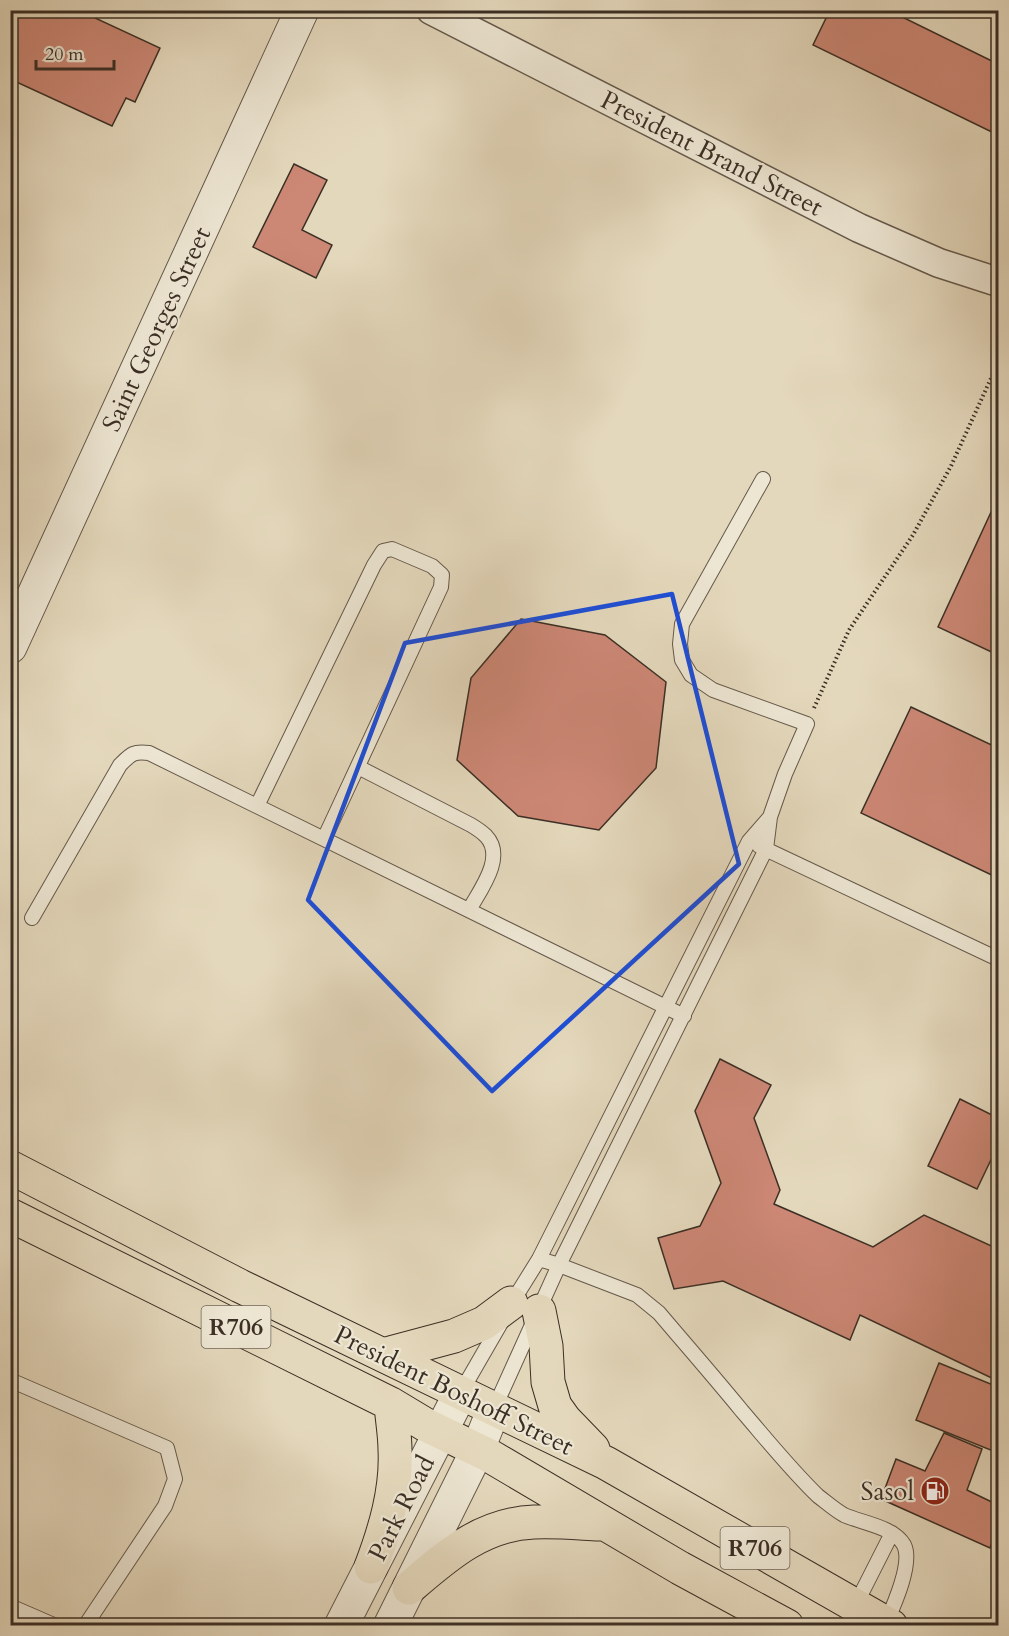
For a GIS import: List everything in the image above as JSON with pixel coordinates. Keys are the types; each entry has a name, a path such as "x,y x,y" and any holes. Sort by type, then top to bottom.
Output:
{"main road":[{"name":"President Boshoff Street","path":"10,1167 240,1286 606,1463 888,1624"},
{"name":"President Boshoff Street","path":"10,1215 391,1404 489,1456 680,1568 787,1626"},
{"path":"383,1355 454,1336 525,1307 546,1346 548,1382 555,1406 565,1420 606,1463"},
{"path":"371,1567 386,1522 394,1479 396,1452 391,1404"},
{"path":"409,1588 456,1549 481,1534 533,1522 604,1524"}],"street":[{"name":"Saint Georges Street","path":"12,638 302,10"},
{"name":"President Brand Street","path":"431,10 859,228 939,263 999,282"},
{"name":"Park Road","path":"341,1626 461,1392"},
{"name":"Park Road","path":"390,1626 477,1451 495,1409"}],"lane":[{"path":"461,1392 560,1265 766,849 770,817 785,774 807,724 713,690 691,675 682,660 680,644 682,624 763,479"},
{"path":"257,806 374,565 383,551 392,549 432,566 442,575 441,587 324,839"},
{"path":"32,918 120,765 132,754 149,753 684,1016"},
{"path":"358,767 486,835 493,846 494,858 491,869 469,910"},
{"path":"495,1409 538,1259 749,841 770,817"},
{"path":"749,841 999,959"},
{"path":"538,1259 560,1265 637,1295 659,1313 779,1455 820,1497 841,1513 885,1529 899,1537 907,1553 900,1590 888,1624"},
{"path":"10,1380 167,1449 175,1479 165,1506 85,1626"},
{"path":"855,1606 892,1533"},
{"path":"10,1606 56,1626"}],"path":[{"path":"807,724 849,630 913,535 951,466 999,363"}],"highlighted area":[{"path":"672,594 739,864 492,1091 308,900 405,643"}],"building":[{"path":"10,10 78,10 160,48 135,102 126,98 112,126 10,79"},
{"path":"830,10 892,10 998,64 998,135 813,45"},
{"path":"294,164 327,180 302,230 332,245 316,278 253,247"},
{"path":"998,497 998,655 938,627"},
{"path":"521,619 605,635 666,682 656,768 599,830 518,816 457,760 471,678"},
{"path":"911,707 998,748 998,878 861,813"},
{"path":"720,1059 771,1085 754,1118 780,1190 774,1204 873,1247 924,1215 998,1249 998,1381 860,1315 850,1340 723,1281 674,1289 658,1238 700,1226 721,1183 695,1111"},
{"path":"960,1099 998,1118 998,1145 977,1189 928,1166"},
{"path":"939,1363 998,1387 998,1453 916,1420"},
{"path":"944,1433 982,1449 967,1490 998,1505 998,1526 990,1548 881,1499 896,1459 925,1471"}],"place":[{"name":"Sasol","path":"935,1491"}]}
